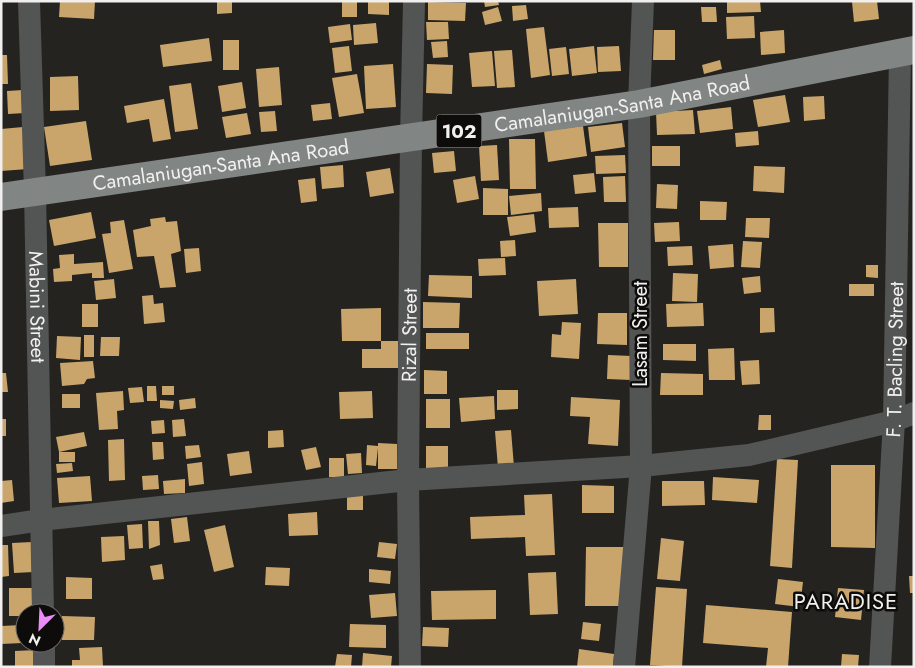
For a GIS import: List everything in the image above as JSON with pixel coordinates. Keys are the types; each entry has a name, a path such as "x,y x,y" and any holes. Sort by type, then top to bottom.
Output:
{"main road":[{"name":"Camalaniugan-Santa Ana Road","path":"1,197 639,104 907,51"}],"street":[{"name":"Mabini Street","path":"30,1 43,603"},
{"name":"Rizal Street","path":"410,667 408,480 414,1"},
{"name":"Lasam Street","path":"624,667 641,466 639,104 643,1"},
{"name":"F. T. Bacling Street","path":"880,667 904,417 907,51"},
{"path":"1,526 408,480 641,466 749,455 904,417"},
{"path":"44,653 44,667"}],"building":[{"path":"60,1 95,1 94,19 59,17"},
{"path":"217,1 232,1 232,13 217,14"},
{"path":"342,1 357,1 357,17 342,17"},
{"path":"368,1 389,1 389,15 368,14"},
{"path":"484,1 498,1 499,5 485,7"},
{"path":"727,1 760,1 761,12 727,13"},
{"path":"877,1 879,19 854,22 852,2"},
{"path":"428,2 466,3 465,21 428,20"},
{"path":"526,5 528,19 513,21 512,6"},
{"path":"498,7 502,21 485,25 482,12"},
{"path":"701,7 716,7 717,22 702,22"},
{"path":"754,16 755,38 727,39 726,17"},
{"path":"426,22 448,22 449,39 427,40"},
{"path":"376,23 378,43 354,45 353,25"},
{"path":"350,24 352,40 330,43 328,27"},
{"path":"544,27 550,75 531,78 526,29"},
{"path":"654,30 675,30 675,60 653,60"},
{"path":"784,30 785,53 761,55 760,32"},
{"path":"209,38 212,61 163,67 160,45"},
{"path":"223,40 239,40 239,70 223,70"},
{"path":"447,41 448,57 433,58 431,42"},
{"path":"349,46 352,71 335,73 332,48"},
{"path":"594,46 597,73 572,76 569,49"},
{"path":"619,46 621,71 598,72 597,47"},
{"path":"566,47 569,74 552,76 549,49"},
{"path":"512,50 515,87 497,88 494,51"},
{"path":"492,51 495,86 472,87 469,53"},
{"path":"1,55 7,55 8,84 1,84"},
{"path":"720,60 722,69 704,74 702,65"},
{"path":"393,64 396,107 366,109 364,66"},
{"path":"427,64 453,65 452,94 426,93"},
{"path":"279,67 282,105 259,107 256,69"},
{"path":"357,74 364,113 339,117 332,78"},
{"path":"78,76 79,110 50,111 50,77"},
{"path":"242,82 246,108 222,112 218,86"},
{"path":"191,83 198,129 175,132 169,86"},
{"path":"23,90 25,113 8,114 7,91"},
{"path":"785,95 790,122 758,127 753,100"},
{"path":"824,96 825,119 804,121 803,97"},
{"path":"164,99 171,139 153,142 149,119 127,123 124,106"},
{"path":"330,103 332,119 313,121 311,105"},
{"path":"731,107 733,129 700,133 697,111"},
{"path":"693,110 695,134 657,135 656,112"},
{"path":"275,111 277,131 261,132 259,112"},
{"path":"247,113 251,134 226,138 222,117"},
{"path":"86,121 92,160 50,166 44,127"},
{"path":"622,123 625,147 591,152 588,127"},
{"path":"583,126 587,156 548,162 544,131"},
{"path":"23,127 28,169 1,171 1,129"},
{"path":"758,131 759,145 736,147 735,133"},
{"path":"509,139 535,139 536,189 510,189"},
{"path":"497,145 499,180 481,181 479,146"},
{"path":"652,146 680,146 680,166 652,166"},
{"path":"454,151 456,171 434,173 432,153"},
{"path":"625,155 626,173 596,174 595,156"},
{"path":"343,165 344,187 322,189 320,167"},
{"path":"754,166 785,167 784,193 753,191"},
{"path":"390,168 394,193 370,197 366,172"},
{"path":"594,173 596,192 575,194 573,175"},
{"path":"475,176 479,199 457,203 453,180"},
{"path":"625,176 626,202 604,202 603,177"},
{"path":"315,178 317,201 301,203 298,180"},
{"path":"657,184 678,185 677,209 656,208"},
{"path":"483,188 508,189 508,215 483,215"},
{"path":"541,193 542,211 511,215 509,196"},
{"path":"700,201 727,202 726,220 700,220"},
{"path":"578,207 579,227 549,228 548,208"},
{"path":"91,212 96,238 54,246 49,220"},
{"path":"534,214 536,232 510,236 507,217"},
{"path":"165,217 166,222 177,221 181,251 171,254 176,287 160,288 154,256 137,257 133,230 151,226 150,219"},
{"path":"746,218 770,218 769,238 745,237"},
{"path":"124,220 133,269 109,273 102,234 111,233 110,222"},
{"path":"679,222 680,241 655,242 654,223"},
{"path":"598,223 628,223 628,267 599,267"},
{"path":"515,240 516,256 501,257 500,241"},
{"path":"743,241 762,242 760,268 741,267"},
{"path":"733,244 734,267 710,269 708,246"},
{"path":"692,246 693,265 668,266 667,247"},
{"path":"199,248 201,271 186,273 184,249"},
{"path":"74,254 74,264 103,262 104,278 92,278 92,273 72,275 72,281 54,282 53,269 60,268 59,255"},
{"path":"505,258 506,275 479,276 478,259"},
{"path":"866,265 878,265 878,278 866,277"},
{"path":"673,273 698,274 697,302 672,301"},
{"path":"429,275 472,276 472,298 428,296"},
{"path":"760,276 761,292 744,294 742,278"},
{"path":"114,279 116,298 96,300 94,281"},
{"path":"576,279 578,314 539,316 537,281"},
{"path":"849,284 874,284 874,296 849,296"},
{"path":"153,295 154,304 163,303 165,322 144,324 142,296"},
{"path":"423,302 460,303 459,328 423,328"},
{"path":"703,303 704,326 667,327 666,304"},
{"path":"82,304 98,304 98,327 82,327"},
{"path":"381,308 381,341 342,341 341,309"},
{"path":"760,308 774,308 775,332 760,333"},
{"path":"598,313 627,313 627,345 597,344"},
{"path":"562,322 581,323 579,359 551,357 552,334 561,335"},
{"path":"426,333 469,333 469,349 426,349"},
{"path":"84,335 94,335 94,357 84,357"},
{"path":"57,336 81,337 80,360 56,358"},
{"path":"101,337 120,337 119,356 100,356"},
{"path":"381,341 398,341 398,368 362,368 362,349 381,349"},
{"path":"663,344 696,344 696,361 663,360"},
{"path":"734,348 735,380 709,380 708,349"},
{"path":"608,355 632,356 631,380 607,379"},
{"path":"759,360 760,384 742,385 740,361"},
{"path":"93,361 95,378 87,379 84,384 62,386 60,363"},
{"path":"424,370 447,371 447,394 424,394"},
{"path":"1,373 6,373 8,392 1,392"},
{"path":"661,373 703,374 703,395 660,395"},
{"path":"147,386 156,386 157,401 147,401"},
{"path":"162,386 174,386 174,395 162,395"},
{"path":"142,387 144,402 130,403 128,388"},
{"path":"497,390 518,390 518,409 497,410"},
{"path":"123,391 124,410 117,411 118,429 99,430 96,393"},
{"path":"372,391 373,418 340,419 339,392"},
{"path":"62,394 80,394 80,408 62,408"},
{"path":"494,396 495,419 461,422 459,398"},
{"path":"571,397 620,400 618,446 588,444 590,417 570,416"},
{"path":"195,398 196,408 180,410 179,400"},
{"path":"426,399 450,399 450,428 426,428"},
{"path":"160,400 174,401 173,409 160,408"},
{"path":"759,415 771,415 771,430 758,430"},
{"path":"1,419 6,419 6,436 1,436"},
{"path":"184,419 186,436 173,437 172,420"},
{"path":"164,420 165,433 152,434 151,421"},
{"path":"283,430 284,447 268,448 268,431"},
{"path":"511,430 514,467 498,468 495,431"},
{"path":"84,432 87,446 59,452 56,437"},
{"path":"124,439 125,480 109,481 108,440"},
{"path":"152,442 163,442 164,459 153,460"},
{"path":"378,443 397,444 397,469 378,469 378,448 376,466 366,465 367,445 378,446"},
{"path":"199,445 201,457 186,459 185,446"},
{"path":"426,446 448,446 448,469 426,469"},
{"path":"316,447 321,467 306,470 301,450"},
{"path":"249,451 252,473 230,476 227,454"},
{"path":"59,452 75,452 75,462 59,462"},
{"path":"361,453 362,473 348,474 346,454"},
{"path":"329,458 344,458 344,477 329,477"},
{"path":"777,459 798,460 792,568 770,566"},
{"path":"202,462 204,484 189,486 187,464"},
{"path":"72,463 73,471 57,473 56,464"},
{"path":"831,465 875,465 875,548 831,547"},
{"path":"158,475 159,489 143,490 142,476"},
{"path":"90,476 92,501 59,503 57,478"},
{"path":"713,477 759,480 757,503 712,500"},
{"path":"185,479 185,493 164,494 163,481"},
{"path":"12,480 14,501 1,503 1,481"},
{"path":"662,481 704,481 705,505 662,506"},
{"path":"582,485 614,486 614,513 582,513"},
{"path":"347,494 363,494 363,510 347,510"},
{"path":"552,494 555,555 526,556 525,537 471,539 470,517 525,515 524,495"},
{"path":"317,512 318,535 289,536 288,514"},
{"path":"187,517 190,541 174,543 171,519"},
{"path":"148,521 159,521 160,545 149,549"},
{"path":"142,524 143,548 129,549 127,525"},
{"path":"225,525 234,567 214,572 204,530"},
{"path":"124,536 125,560 102,562 101,537"},
{"path":"661,538 684,541 680,581 657,579"},
{"path":"32,542 34,572 14,573 12,543"},
{"path":"379,542 397,544 395,559 377,557"},
{"path":"1,545 8,545 9,576 1,577"},
{"path":"586,547 626,547 626,606 585,606"},
{"path":"162,564 164,579 153,580 150,566"},
{"path":"266,567 290,568 289,586 265,585"},
{"path":"369,569 391,571 390,584 369,582"},
{"path":"556,572 558,614 530,615 528,573"},
{"path":"909,576 914,576 914,593 910,593"},
{"path":"66,577 92,578 92,599 66,599"},
{"path":"778,579 803,582 800,607 775,604"},
{"path":"656,587 687,589 682,667 650,665"},
{"path":"9,588 32,588 32,603 15,603 15,616 9,616"},
{"path":"838,588 864,590 861,620 835,617"},
{"path":"496,590 496,619 432,620 431,591"},
{"path":"395,593 397,616 371,618 369,595"},
{"path":"706,605 792,612 788,667 766,667 768,648 703,643"},
{"path":"65,616 95,617 94,640 65,640"},
{"path":"583,622 601,624 599,641 581,639"},
{"path":"350,624 386,625 386,648 349,647"},
{"path":"15,625 15,643 1,644 1,626"},
{"path":"423,627 449,628 448,647 422,646"},
{"path":"102,647 103,667 72,667 72,660 80,660 79,648"},
{"path":"579,649 614,654 613,667 577,667"},
{"path":"15,653 36,653 37,667 15,667"},
{"path":"363,653 392,656 391,667 362,667"},
{"path":"337,654 352,655 351,667 335,667"},
{"path":"842,654 859,655 858,667 841,667"}],"district":[{"name":"PARADISE","path":"846,601"}]}
